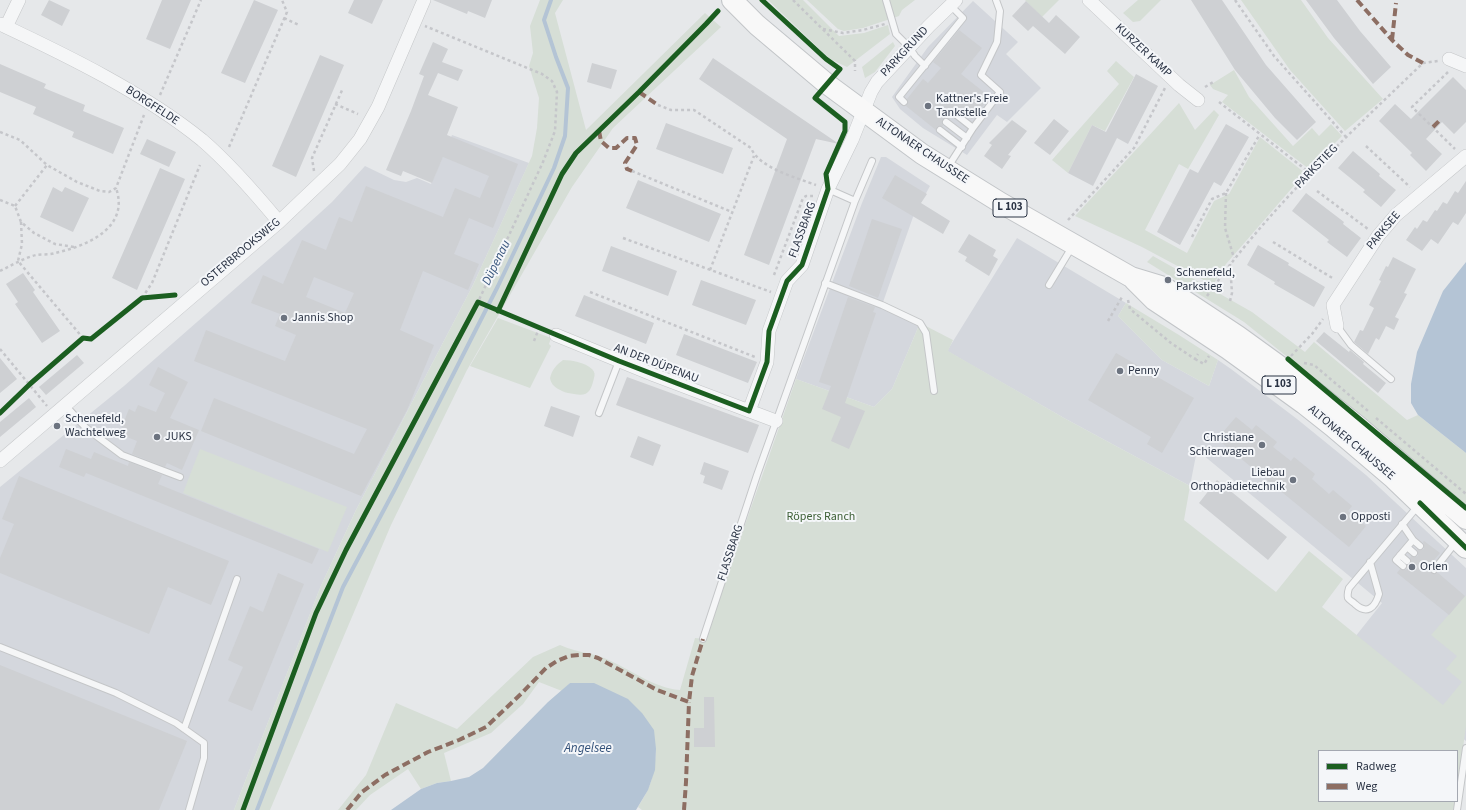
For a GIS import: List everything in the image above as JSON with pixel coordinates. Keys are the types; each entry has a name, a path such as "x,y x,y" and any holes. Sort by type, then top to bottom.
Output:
{"main road":[{"name":"ALTONAER CHAUSSEE","path":"732,0 757,25 827,84 922,154 1073,245 1131,277 1154,300 1228,349 1304,404 1365,454 1426,497 1466,519"},
{"name":"ALTONAER CHAUSSEE","path":"1426,497 1462,544"}],"street":[{"path":"3,25 19,0"},
{"name":"OSTERBROOKSWEG","path":"0,461 279,222 340,164 360,139 384,94 424,0"},
{"name":"KURZER KAMP","path":"1089,0 1179,85 1198,100"},
{"name":"PARKGRUND","path":"863,111 877,82 909,47 953,3"},
{"name":"BORGFELDE","path":"3,25 94,71 152,105 202,140 219,155 279,222"},
{"path":"1449,59 1466,66"},
{"name":"FLASSBARG","path":"749,411 767,362 769,331 781,296 787,281 802,265 827,193 852,140 863,111"},
{"name":"PARKSEE","path":"1337,326 1333,305 1378,236 1396,215 1465,157"},
{"name":"AN DER DÜPENAU","path":"556,335 749,411"},
{"path":"749,411 776,421"}],"lane":[{"path":"886,0 891,22 896,34 925,66"},
{"path":"947,170 973,128 1000,92 980,75 997,42 1000,11 996,0"},
{"path":"904,102 899,97 963,18 953,3"},
{"path":"912,81 918,85"},
{"path":"905,89 911,94"},
{"path":"954,113 973,128"},
{"path":"946,122 967,138"},
{"path":"940,130 962,147"},
{"name":"FLASSBARG","path":"703,639 776,421 855,201 872,161"},
{"path":"827,193 855,201"},
{"path":"1049,285 1073,245"},
{"path":"826,283 882,305 920,323 926,333 934,391"},
{"path":"1337,326 1351,345 1391,379"},
{"name":"AN DER DÜPENAU","path":"599,413 619,361"},
{"path":"65,406 86,428 122,455 180,477"},
{"path":"1370,562 1379,594 1378,600 1372,608 1366,610 1360,609 1348,598 1347,594 1349,588 1370,562 1402,524 1426,497"},
{"path":"1402,524 1412,540 1420,546"},
{"path":"1403,566 1396,560 1412,540"},
{"path":"1433,569 1438,561 1462,544"},
{"path":"1407,547 1414,553"},
{"path":"1400,555 1407,561"},
{"path":"184,729 237,579"},
{"path":"0,647 116,693 176,723 204,743 204,758 189,810"},
{"path":"1457,810 1466,748"}],"path":[{"path":"0,132 20,140 47,165 77,182 100,191 109,192 116,188 152,105 201,0"},
{"path":"228,149 287,12 282,0"},
{"path":"794,0 855,61 855,71"},
{"path":"1235,0 1274,56 1346,137"},
{"path":"284,18 299,25"},
{"path":"823,29 843,33 863,30 891,22"},
{"path":"243,810 316,613 346,550 478,302 543,162 554,131 557,92 552,81 542,74 425,26"},
{"path":"1449,59 1448,73 1412,107 1465,157"},
{"path":"1205,87 1214,81"},
{"path":"1068,220 1134,148 1168,83"},
{"path":"314,171 312,158 343,88"},
{"path":"1219,102 1310,173"},
{"path":"335,104 358,114"},
{"path":"658,105 671,110 694,110 751,148 754,156 779,172 827,193"},
{"path":"1234,258 1225,228 1226,193 1260,134"},
{"path":"1366,146 1419,195"},
{"path":"710,270 754,156"},
{"path":"15,206 47,165"},
{"path":"18,261 83,338 91,339 142,298 152,283 200,165"},
{"path":"632,171 732,212"},
{"path":"0,271 18,261 37,255 54,254 75,248 90,241 110,228 119,209 120,198 116,188"},
{"path":"1317,191 1378,236"},
{"path":"772,281 803,198 806,196 827,193"},
{"path":"1192,237 1212,199 1226,193"},
{"path":"0,200 15,206 21,222 22,244 18,261"},
{"path":"21,222 34,233 55,244 75,248"},
{"path":"623,238 781,296"},
{"path":"1272,242 1345,286"},
{"path":"1230,263 1232,293 1230,301"},
{"path":"768,291 770,286"},
{"path":"590,292 767,362"},
{"path":"142,298 175,295"},
{"path":"1108,321 1122,297"},
{"path":"1128,300 1130,309 1171,344 1204,364 1210,354"},
{"path":"478,302 556,335"},
{"path":"534,342 539,328"},
{"path":"1297,350 1312,334"},
{"path":"0,413 30,384 83,338"},
{"path":"0,349 54,415"},
{"path":"1195,359 1198,354"},
{"path":"1288,359 1294,364"}],"shaded area":[{"path":"973,1 1018,42 1006,54 1041,88 1007,122 997,115 967,155 923,128 900,109 892,97 928,47"},
{"path":"452,135 529,163 473,285 356,510 320,588 234,810 0,810 0,487 124,386 286,244 332,202 365,166 394,180 406,182 417,178 431,184"},
{"path":"881,157 886,157 930,186 913,217 882,305 920,323 892,389 874,407 796,379 862,203"},
{"path":"1017,238 1126,303 1118,316 1162,360 1209,386 1218,360 1231,369 1297,419 1366,475 1466,568 1466,741 1347,647 1382,603 1197,450 1190,486 1064,418 947,351"}],"green space":[{"path":"540,0 563,0 555,13 586,130 705,13 721,27 613,128 572,187 467,370 391,525 270,810 234,810 320,588 356,510 473,285 532,156 537,128 539,98 529,66 533,53 530,26"},
{"path":"768,0 803,0 839,36 864,33 888,25 890,34 847,67 830,59"},
{"path":"807,0 915,0 902,10 899,16 863,28 844,31 838,29"},
{"path":"1025,0 1059,0 1042,17"},
{"path":"1138,0 1161,0 1140,21 1133,22 1123,13"},
{"path":"1241,0 1301,0 1328,38 1383,99 1345,131 1290,70"},
{"path":"893,42 895,46 875,72 865,78 862,67"},
{"path":"1116,61 1134,77 1105,131 1092,125 1068,173 1052,160 1119,84 1107,71"},
{"path":"1234,70 1249,97 1293,146 1312,128 1319,136 1331,124 1342,136 1309,169 1222,102 1228,95 1213,89 1210,85"},
{"path":"1179,103 1195,130 1214,110 1219,115 1188,169 1179,164 1145,230 1187,253 1214,201 1229,194 1260,137 1305,173 1226,264 1213,285 1142,247 1075,216"},
{"path":"1153,256 1252,312 1305,352 1314,342 1407,420 1418,415 1466,453 1466,505 1244,322 1147,262"},
{"path":"1126,303 1218,360 1209,386 1162,360 1118,316"},
{"path":"498,318 551,338 549,344 551,346 530,388 470,366"},
{"name":"Röpers Ranch","path":"920,323 953,340 948,351 1064,418 1190,486 1184,520 1276,592 1309,551 1343,579 1322,607 1443,705 1462,682 1446,669 1457,656 1431,635 1466,596 1466,726 1458,784 1458,750 1318,750 1318,802 1455,802 1454,810 642,810 638,807 652,780 656,749 570,683 562,691 539,682 523,704 491,733 444,753 451,781 437,783 421,789 408,769 370,795 356,810 338,810 366,775 396,703 457,729 533,657 560,645 572,650 601,657 660,686 680,690 695,638 705,639 796,379 874,407 892,389"},
{"path":"563,360 575,361 593,370 594,377 592,386 586,394 579,395 566,393 558,389 553,384 550,378 552,373 556,366"},
{"path":"200,449 347,507 328,552 183,493"}],"water":[{"path":"1466,262 1466,453 1418,415 1411,403 1411,384 1417,352 1443,291"},
{"name":"Angelsee","path":"570,683 594,683 628,699 642,713 654,730 656,749 655,770 648,790 636,810 391,810 421,789 437,783 469,777 483,768 548,702"}],"building":[{"path":"49,0 70,10 62,26 41,15"},
{"path":"162,0 191,0 170,49 146,39"},
{"path":"254,0 278,10 245,83 221,73"},
{"path":"354,0 383,0 372,24 348,13"},
{"path":"433,0 492,0 485,18 468,11 467,14"},
{"path":"1191,0 1222,0 1266,65 1316,122 1297,140 1275,118 1235,70"},
{"path":"1306,0 1337,0 1360,31 1391,67 1373,84 1334,38"},
{"path":"1026,1 1049,23 1056,15 1080,37 1065,54 1033,26 1028,31 1012,16"},
{"path":"959,30 982,48 961,74 990,97 972,119 958,108 953,109 950,112 951,116 949,119 945,118 942,120 943,126 938,126 936,130 906,106 908,103 907,99 923,79 928,83 941,68 933,62"},
{"path":"433,42 448,49 442,62 463,70 458,81 438,73 428,95 458,107 447,135 518,164 493,228 469,218 454,254 479,264 468,290 423,271 400,330 434,345 407,410 361,496 201,431 214,398 354,454 367,429 194,361 206,330 285,361 296,335 275,326 280,314 251,303 263,275 283,284 302,240 326,250 339,217 352,222 366,186 443,217 455,188 480,198 489,176 443,157 432,183 403,171 401,176 386,170 424,76 419,74","holes":["314,277 354,293 345,313 306,297"]},
{"path":"320,55 344,65 296,177 272,166"},
{"path":"713,58 839,144 816,139 769,265 744,255 787,139 699,79"},
{"path":"592,63 617,70 611,89 587,82"},
{"path":"0,64 46,84 44,88 85,105 83,111 124,128 113,154 72,137 74,132 33,114 36,107 0,92"},
{"path":"1136,74 1158,86 1128,144 1117,138 1093,186 1068,173 1092,125 1106,132"},
{"path":"1453,77 1466,90 1466,122 1454,134 1442,122 1426,139 1442,154 1426,171 1410,155 1412,153 1379,121 1395,104 1411,119"},
{"path":"1054,119 1069,131 1050,155 1034,143"},
{"path":"1012,120 1027,131 1008,155 1011,156 1002,169 984,156 992,145 989,143"},
{"path":"666,123 733,148 723,174 656,149"},
{"path":"1226,124 1249,137 1221,186 1214,182 1180,245 1157,232 1190,169 1198,173"},
{"path":"147,139 176,152 169,167 140,154"},
{"path":"1353,151 1396,190 1381,207 1363,192 1365,190 1338,168"},
{"path":"160,168 185,179 137,290 112,278"},
{"path":"895,175 927,194 921,203 950,221 943,234 882,198"},
{"path":"638,180 721,214 709,242 626,208"},
{"path":"1466,181 1466,213 1458,225 1453,222 1438,244 1431,239 1422,251 1406,240 1415,227 1417,229 1423,220 1427,222 1435,210 1437,211 1443,202 1447,204 1455,191 1458,193"},
{"path":"53,187 62,192 65,187 89,198 73,232 40,217"},
{"path":"1306,193 1344,222 1343,224 1361,238 1347,257 1327,242 1329,240 1292,211"},
{"path":"872,219 902,229 878,298 849,286"},
{"path":"969,234 996,250 993,256 998,259 989,276 965,261 967,257 958,252"},
{"path":"1258,245 1289,263 1288,265 1325,287 1314,307 1274,284 1275,282 1247,265"},
{"path":"611,246 677,271 668,296 602,271"},
{"path":"1393,257 1416,269 1404,293 1407,294 1395,317 1399,319 1394,330 1386,326 1379,340 1376,338 1368,354 1354,342 1360,330 1363,331 1374,308 1369,305 1381,281 1379,280 1386,266 1388,267"},
{"path":"23,273 35,290 33,292 60,331 42,343 15,304 18,302 6,284"},
{"path":"701,280 756,300 746,325 692,305"},
{"path":"584,295 654,323 646,344 575,316"},
{"path":"848,297 875,307 873,312 876,313 845,403 865,411 849,449 831,441 841,417 822,409 831,386 819,382"},
{"path":"1324,332 1349,352 1350,350 1364,362 1363,364 1386,383 1378,393 1316,341"},
{"path":"684,334 757,362 748,383 676,355"},
{"path":"1116,353 1194,398 1162,453 1147,444 1151,437 1088,400"},
{"path":"77,355 84,363 46,395 39,387"},
{"path":"0,358 17,379 0,393"},
{"path":"158,367 188,382 170,418 199,430 182,470 167,463 165,467 132,454 137,441 119,434 129,409 135,412 138,405 156,412 165,393 149,385"},
{"path":"627,377 759,425 748,453 616,405"},
{"path":"29,398 36,407 0,437 0,422"},
{"path":"551,406 580,416 573,437 544,426"},
{"path":"1236,417 1252,430 1256,425 1277,442 1273,447 1291,461 1294,457 1315,474 1312,479 1329,494 1333,490 1352,506 1348,511 1366,526 1349,547 1217,439"},
{"path":"638,436 661,445 653,466 630,457"},
{"path":"66,449 91,459 94,452 128,466 129,462 162,475 158,484 319,549 312,564 86,473 84,477 59,467"},
{"path":"704,462 729,471 722,490 703,483 705,476 700,474"},
{"path":"19,476 229,561 211,605 168,587 149,634 0,573 0,558 14,524 2,519"},
{"path":"1217,480 1287,537 1268,560 1199,503"},
{"path":"1424,541 1440,553 1429,566 1431,567 1430,572 1434,574 1438,573 1465,596 1449,615 1397,573 1400,569 1407,569 1407,565 1411,562 1411,556 1418,556 1417,549 1424,549"},
{"path":"278,573 304,584 252,711 228,701 243,667 228,660 250,606 263,612"},
{"path":"0,665 187,741 159,810 0,810"},
{"path":"704,697 714,697 715,747 694,747 694,728 704,728"}],"waterway":[{"name":"Düpenau","path":"257,810 343,587 396,487 498,286 554,168 565,136 568,88 544,20 551,0"}],"marked path":[{"path":"1357,0 1392,40 1408,55 1423,63"},
{"path":"1392,40 1396,3"},
{"path":"639,92 658,105"},
{"path":"1433,127 1441,119"},
{"path":"599,131 601,141 609,148 616,148 627,138 635,138 637,145 625,163 627,169 632,171"},
{"path":"347,810 362,792 385,775 428,752 459,740 486,727 546,668 569,656 589,655 598,658 657,690 689,702 692,676 703,639"},
{"path":"684,810 689,702"}],"cycle path":[{"path":"243,810 316,613 346,550 478,302 619,361 749,411 767,362 769,331 787,281 802,265 828,189 826,174 845,131 845,122 815,98 840,69 826,59 762,0"},
{"path":"498,311 562,174 576,153 639,92 718,11"},
{"path":"0,413 30,384 83,338 91,339 142,298 175,295"},
{"path":"1288,359 1466,508"},
{"path":"1420,503 1466,548"}],"place":[{"name":"Kattner's Freie Tankstelle","path":"928,106"},
{"name":"Schenefeld, Parkstieg","path":"1168,280"},
{"name":"Jannis Shop","path":"284,318"},
{"name":"Penny","path":"1120,371"},
{"name":"Schenefeld, Wachtelweg","path":"57,426"},
{"name":"JUKS","path":"157,437"},
{"name":"Christiane Schierwagen","path":"1262,445"},
{"name":"Liebau Orthopädietechnik","path":"1293,480"},
{"name":"Opposti","path":"1343,517"},
{"name":"Orlen","path":"1412,567"}]}
